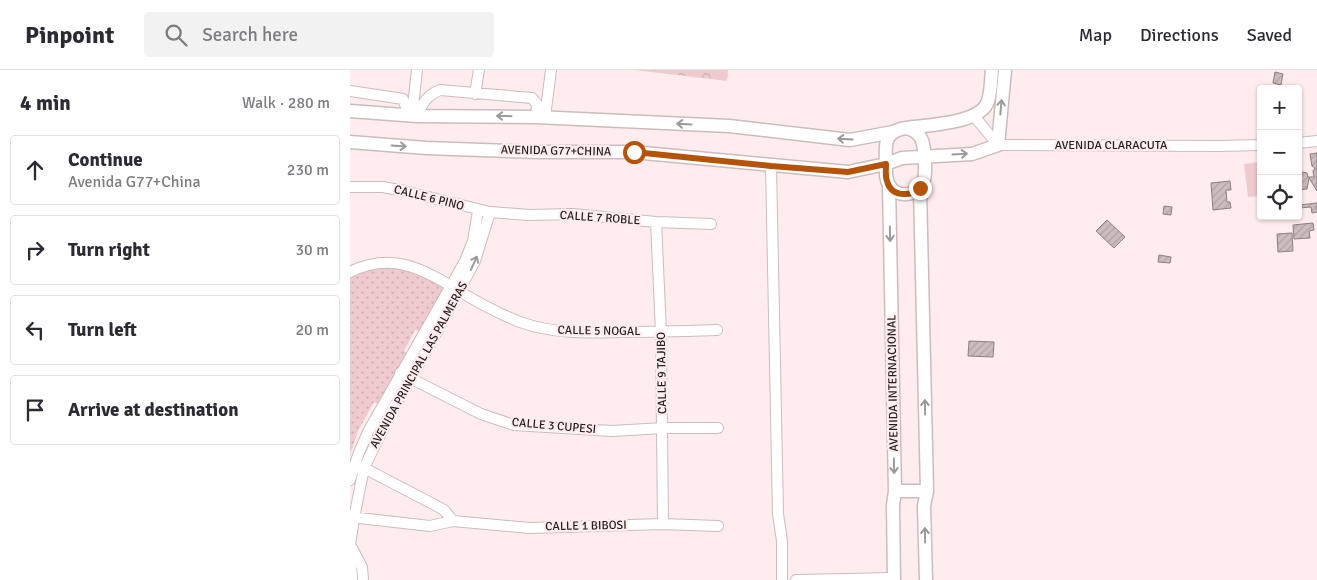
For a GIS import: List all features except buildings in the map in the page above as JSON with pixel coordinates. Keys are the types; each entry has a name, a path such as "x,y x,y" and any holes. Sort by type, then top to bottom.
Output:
{"main road":[{"path":"350,111 413,115 541,117 730,126 850,140 961,121 974,116 983,110 988,102 992,70"},
{"path":"998,145 1005,70"},
{"path":"900,130 918,133 924,144 925,176 920,188 927,491 924,506 926,580"},
{"path":"900,130 886,142 886,180 892,190 902,195 909,195 920,188"},
{"name":"AVENIDA G77+CHINA","path":"350,142 426,148 540,152 634,152 848,172 886,164 902,158 972,154 998,145"},
{"name":"AVENIDA INTERNACIONAL","path":"888,185 895,491 893,505 894,579"},
{"path":"895,491 927,491"}],"street":[{"path":"413,115 417,70"},
{"path":"476,94 479,70"},
{"path":"541,117 552,70"},
{"path":"413,115 423,103 440,90 532,98 537,104 541,117"},
{"path":"350,91 403,99 413,115"},
{"path":"974,116 998,145"},
{"path":"1302,143 1317,141"},
{"name":"AVENIDA CLARACUTA","path":"998,145 1257,145"},
{"path":"771,166 778,514 782,541 782,580"},
{"name":"CALLE 6 PINO","path":"350,187 383,187 404,190 478,211 490,212"},
{"name":"AVENIDA PRINCIPAL LAS PALMERAS","path":"352,580 350,545 352,518 364,468 390,414 405,376 450,285 465,261 473,240 478,211"},
{"name":"AVENIDA PRINCIPAL LAS PALMERAS","path":"350,480 368,432 460,291 475,261 490,212"},
{"name":"CALLE 7 ROBLE","path":"490,212 529,215 573,214 656,222 711,224"},
{"name":"CALLE 9 TAJIBO","path":"656,222 661,332 662,524"},
{"name":"CALLE 5 NOGAL","path":"350,272 363,266 388,262 414,266 494,310 521,322 554,331 661,332 717,330"},
{"name":"CALLE 3 CUPESI","path":"405,376 480,414 514,425 612,431 662,428 718,428"},
{"path":"353,468 364,468 439,507 453,521"},
{"name":"CALLE 1 BIBOSI","path":"352,518 430,526 453,521 530,528 662,524 718,526"},
{"path":"350,545 362,567 363,580"},
{"path":"796,580 894,579"}],"green space":[{"path":"635,70 728,70 727,81"},
{"path":"1257,162 1257,196 1248,197 1244,164"},
{"path":"388,265 416,270 443,285 443,291 420,332 415,330 404,351 408,354 380,405 374,402 358,431 350,455 350,276 363,269"}],"route":[{"path":"634,152 848,172 886,164 886,180 892,190 902,195 909,195 920,188"}]}
